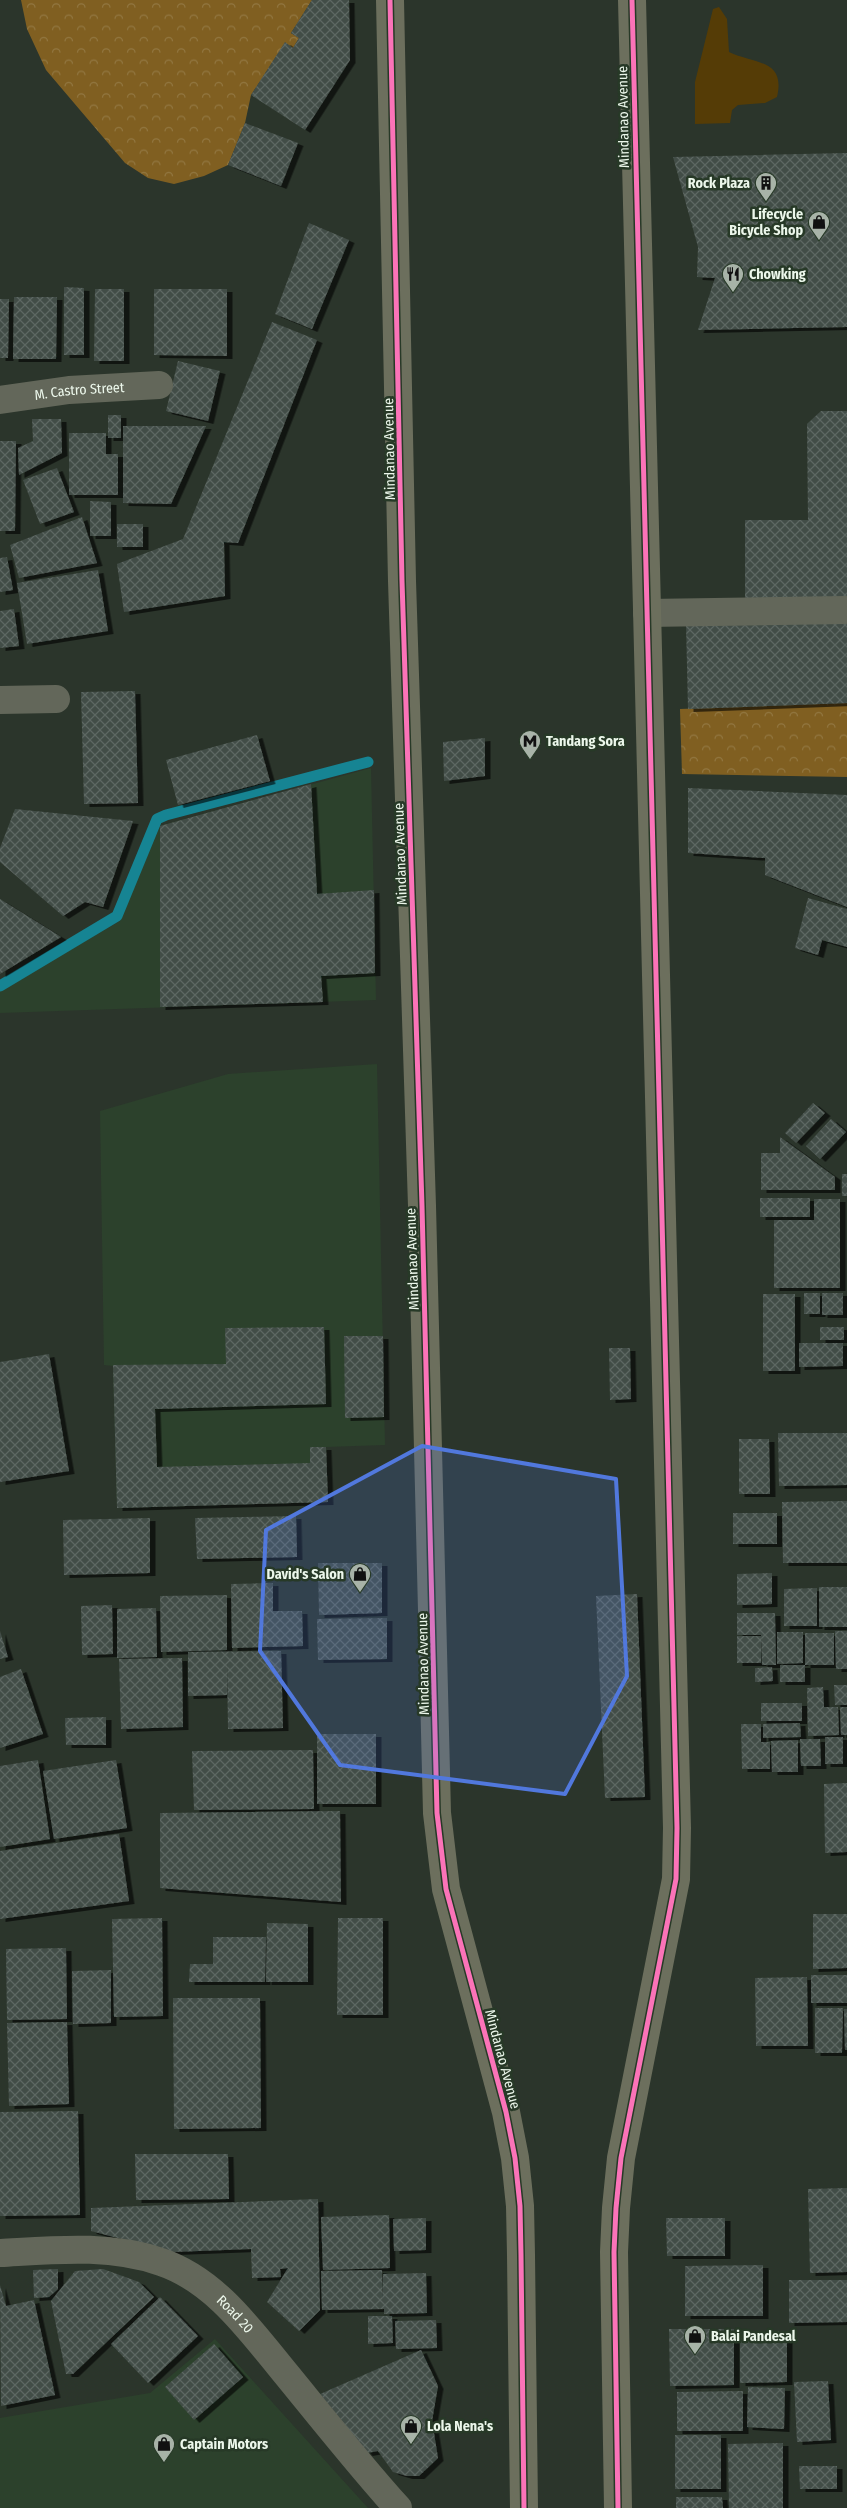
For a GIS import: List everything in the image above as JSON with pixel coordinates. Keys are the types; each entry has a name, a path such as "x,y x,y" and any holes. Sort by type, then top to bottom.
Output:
{"main road":[{"name":"Mindanao Avenue","path":"390,0 402,591 422,1206 437,1812 446,1889 506,2112 515,2158 520,2206 524,2508"},
{"name":"Mindanao Avenue","path":"618,2508 614,2252 618,2191 621,2158 676,1878 677,1828 632,0"}],"street":[{"name":"M. Castro Street","path":"0,400 69,390 159,385"},
{"path":"647,613 847,610"},
{"path":"0,700 56,699"},
{"name":"Road 20","path":"0,2253 61,2249 111,2250 162,2262 206,2286 240,2318 398,2508"}],"highlighted area":[{"path":"422,1446 616,1479 627,1676 565,1794 340,1765 260,1651 266,1530"}],"shaded area":[{"path":"719,7 727,19 729,52 758,61 772,69 777,76 779,85 777,97 765,103 738,105 732,110 730,123 695,124 695,82 713,9"},
{"path":"371,768 376,1000 0,1013 0,990 120,921 160,826"},
{"path":"377,1064 385,1445 326,1447 328,1502 117,1508 113,1366 104,1365 100,1111 228,1074"},
{"name":"Captain Motors","path":"215,2339 368,2508 0,2508 0,2418 150,2393"}],"green space":[{"path":"21,0 312,0 291,33 299,38 293,48 285,43 251,95 245,123 228,165 204,176 174,184 148,178 125,163 46,70 27,29"},
{"path":"847,703 847,777 682,774 680,709"}],"building":[{"path":"312,0 349,0 350,60 305,130 251,95 285,42 293,48 299,38 291,33"},
{"path":"245,123 298,143 281,186 228,165"},
{"name":"Rock Plaza","path":"847,153 847,327 698,330 715,278 697,277 698,247 673,157"},
{"path":"309,223 349,240 312,329 275,314"},
{"path":"64,287 84,288 84,355 64,355"},
{"path":"95,289 124,289 124,361 94,361"},
{"path":"154,289 227,289 227,356 154,355"},
{"path":"14,297 57,297 56,359 13,359"},
{"path":"0,299 9,299 8,358 0,358"},
{"path":"272,322 317,340 238,543 224,542 225,596 124,612 117,564 183,539"},
{"path":"178,361 220,371 208,421 166,411"},
{"path":"821,411 847,411 847,597 745,603 745,520 808,520 807,424"},
{"path":"108,415 121,415 121,438 108,438"},
{"path":"32,419 61,419 62,453 19,475 18,448 33,441"},
{"path":"123,426 206,426 171,504 123,503"},
{"path":"69,433 106,433 106,454 118,454 118,495 69,495"},
{"path":"0,441 16,441 15,531 0,531"},
{"path":"57,468 74,512 40,524 23,480"},
{"path":"90,501 111,502 111,536 90,536"},
{"path":"82,517 97,563 19,578 10,545"},
{"path":"117,524 143,524 143,547 117,547"},
{"path":"7,557 13,590 0,592 0,558"},
{"path":"98,570 108,631 27,644 17,583"},
{"path":"14,609 19,646 0,648 0,611"},
{"path":"847,620 847,703 688,709 686,624"},
{"path":"135,691 138,803 84,804 81,692"},
{"path":"257,735 270,781 178,805 166,760"},
{"path":"485,738 485,776 444,781 443,742"},
{"path":"311,784 317,894 374,890 375,973 321,976 323,1002 160,1007 160,826"},
{"path":"688,788 847,795 847,907 765,875 765,858 688,853"},
{"path":"15,809 133,821 103,907 85,902 63,916 0,862 0,848"},
{"path":"808,898 847,909 847,947 822,940 818,955 795,948"},
{"path":"0,899 61,937 0,974"},
{"path":"813,1103 825,1113 796,1143 785,1133"},
{"path":"831,1119 846,1132 820,1159 806,1146"},
{"path":"780,1137 835,1177 835,1190 761,1190 761,1153 780,1153"},
{"path":"842,1174 847,1174 847,1196 842,1196"},
{"path":"760,1198 810,1198 810,1217 760,1217"},
{"path":"814,1199 840,1199 840,1288 774,1288 774,1220 814,1220"},
{"path":"804,1293 820,1293 820,1314 804,1314"},
{"path":"822,1293 843,1293 843,1315 822,1315"},
{"path":"763,1294 795,1294 795,1371 763,1371"},
{"path":"324,1327 326,1404 155,1409 157,1467 310,1463 310,1447 326,1447 328,1502 117,1508 113,1365 226,1364 225,1328"},
{"path":"820,1327 844,1327 844,1340 820,1340"},
{"path":"344,1336 383,1336 384,1417 345,1418"},
{"path":"799,1343 843,1343 843,1366 799,1367"},
{"path":"609,1348 630,1348 631,1399 610,1400"},
{"path":"49,1354 69,1471 0,1482 0,1362"},
{"path":"778,1433 847,1433 847,1485 779,1486"},
{"path":"739,1439 769,1439 770,1494 739,1494"},
{"path":"847,1501 847,1563 783,1563 782,1502"},
{"path":"733,1513 777,1513 777,1544 733,1544"},
{"path":"296,1516 297,1557 197,1559 195,1518"},
{"path":"150,1518 150,1573 64,1575 63,1520"},
{"path":"318,1563 382,1563 382,1613 319,1615"},
{"path":"772,1573 772,1604 737,1605 737,1574"},
{"path":"273,1583 273,1611 302,1611 303,1646 232,1648 231,1584"},
{"path":"819,1587 847,1587 847,1627 819,1627"},
{"path":"817,1588 817,1626 784,1626 784,1589"},
{"path":"637,1594 645,1797 605,1798 596,1596"},
{"path":"227,1595 227,1650 161,1652 160,1596"},
{"path":"112,1605 113,1654 82,1655 81,1606"},
{"path":"156,1608 157,1657 117,1658 117,1609"},
{"path":"737,1613 775,1613 776,1665 762,1665 761,1635 737,1635"},
{"path":"387,1618 387,1659 318,1660 317,1619"},
{"path":"0,1631 8,1657 0,1659"},
{"path":"835,1631 847,1631 847,1669 836,1669"},
{"path":"777,1632 803,1632 803,1663 777,1664"},
{"path":"805,1633 834,1633 834,1665 805,1665"},
{"path":"737,1636 761,1636 761,1663 737,1663"},
{"path":"281,1651 283,1728 228,1729 227,1662 227,1695 188,1696 188,1652"},
{"path":"182,1658 183,1727 121,1729 119,1659"},
{"path":"780,1665 805,1665 805,1682 780,1682"},
{"path":"772,1667 773,1681 755,1682 755,1668"},
{"path":"21,1669 43,1734 0,1748 0,1677"},
{"path":"834,1685 847,1685 847,1705 835,1705"},
{"path":"823,1687 824,1707 838,1707 839,1735 808,1736 807,1688"},
{"path":"761,1703 802,1703 802,1721 761,1721"},
{"path":"840,1707 847,1707 847,1735 841,1735"},
{"path":"106,1717 106,1745 66,1745 65,1718"},
{"path":"800,1723 801,1737 763,1738 763,1724"},
{"path":"741,1724 761,1724 761,1742 770,1742 770,1769 742,1769"},
{"path":"317,1734 376,1734 376,1804 317,1804"},
{"path":"825,1737 843,1737 843,1764 825,1764"},
{"path":"800,1739 820,1739 821,1766 801,1766"},
{"path":"798,1740 798,1772 772,1772 771,1741"},
{"path":"313,1750 314,1809 194,1810 192,1751"},
{"path":"38,1760 50,1839 0,1847 0,1766"},
{"path":"116,1760 127,1828 54,1839 43,1771"},
{"path":"847,1783 847,1852 825,1853 824,1784"},
{"path":"340,1811 341,1902 160,1888 160,1813"},
{"path":"119,1834 129,1901 0,1919 0,1851"},
{"path":"813,1914 847,1914 847,1968 813,1969"},
{"path":"162,1918 163,2016 114,2017 112,1919"},
{"path":"338,1918 383,1918 383,2015 337,2015"},
{"path":"267,1923 308,1924 308,1982 266,1982"},
{"path":"213,1937 266,1937 265,1982 189,1982 190,1964 213,1964"},
{"path":"66,1948 67,2019 7,2020 6,1949"},
{"path":"111,1970 111,2023 73,2024 72,1971"},
{"path":"811,1975 847,1975 847,2003 811,2003"},
{"path":"807,1977 808,2046 756,2046 755,1978"},
{"path":"173,1998 260,1998 261,2128 174,2129"},
{"path":"815,2008 843,2008 842,2053 815,2053"},
{"path":"844,2009 847,2009 847,2050 845,2050"},
{"path":"67,2022 69,2104 9,2106 7,2023"},
{"path":"78,2111 80,2215 0,2216 0,2112"},
{"path":"135,2154 228,2154 229,2199 136,2200"},
{"path":"847,2188 847,2272 810,2273 808,2189"},
{"path":"318,2199 320,2310 299,2331 267,2302 288,2268 280,2269 281,2277 252,2278 251,2249 172,2252 91,2231 91,2208"},
{"path":"389,2215 390,2268 323,2270 321,2217"},
{"path":"426,2218 426,2250 394,2251 393,2219"},
{"path":"666,2218 725,2218 725,2256 667,2256"},
{"path":"763,2265 763,2316 685,2316 685,2266"},
{"path":"58,2269 58,2289 49,2297 34,2298 33,2270"},
{"path":"103,2269 139,2282 154,2297 73,2374 66,2374 51,2301 75,2271"},
{"path":"382,2270 383,2300 383,2274 426,2273 427,2313 384,2314 384,2309 322,2310 321,2271"},
{"path":"789,2280 847,2280 847,2322 789,2323"},
{"path":"0,2285 6,2306 34,2300 55,2395 1,2406"},
{"path":"160,2297 198,2336 148,2383 111,2344"},
{"path":"368,2316 392,2316 393,2343 368,2344"},
{"path":"436,2320 437,2348 396,2349 395,2321"},
{"path":"669,2329 734,2329 734,2385 670,2386"},
{"path":"787,2331 787,2382 740,2383 740,2332"},
{"path":"214,2344 243,2377 194,2420 165,2387"},
{"path":"421,2350 438,2386 432,2421 438,2458 419,2476 407,2476 393,2472 378,2451 367,2453 320,2394"},
{"path":"828,2381 831,2440 797,2442 794,2382"},
{"path":"748,2387 785,2388 784,2429 747,2427"},
{"path":"743,2391 743,2431 677,2431 677,2392"},
{"path":"675,2435 721,2435 721,2489 675,2489"},
{"path":"783,2443 783,2508 729,2508 728,2444"},
{"path":"799,2466 837,2466 837,2489 800,2489"},
{"path":"676,2497 722,2497 723,2508 676,2508"}],"waterway":[{"path":"0,986 117,916 157,819 166,815 368,762"}],"cycle path":[{"path":"390,0 402,581 422,1206 437,1813 446,1889 506,2112 515,2158 520,2206 524,2508"},
{"path":"618,2508 614,2252 616,2208 621,2158 676,1879 677,1828 632,0"}],"place":[{"name":"Rock Plaza","path":"766,202"},
{"name":"Lifecycle Bicycle Shop","path":"819,241"},
{"name":"Chowking","path":"733,293"},
{"name":"Tandang Sora","path":"530,760"},
{"name":"David's Salon","path":"360,1593"},
{"name":"Balai Pandesal","path":"695,2355"},
{"name":"Lola Nena's","path":"411,2445"},
{"name":"Captain Motors","path":"164,2463"}]}
